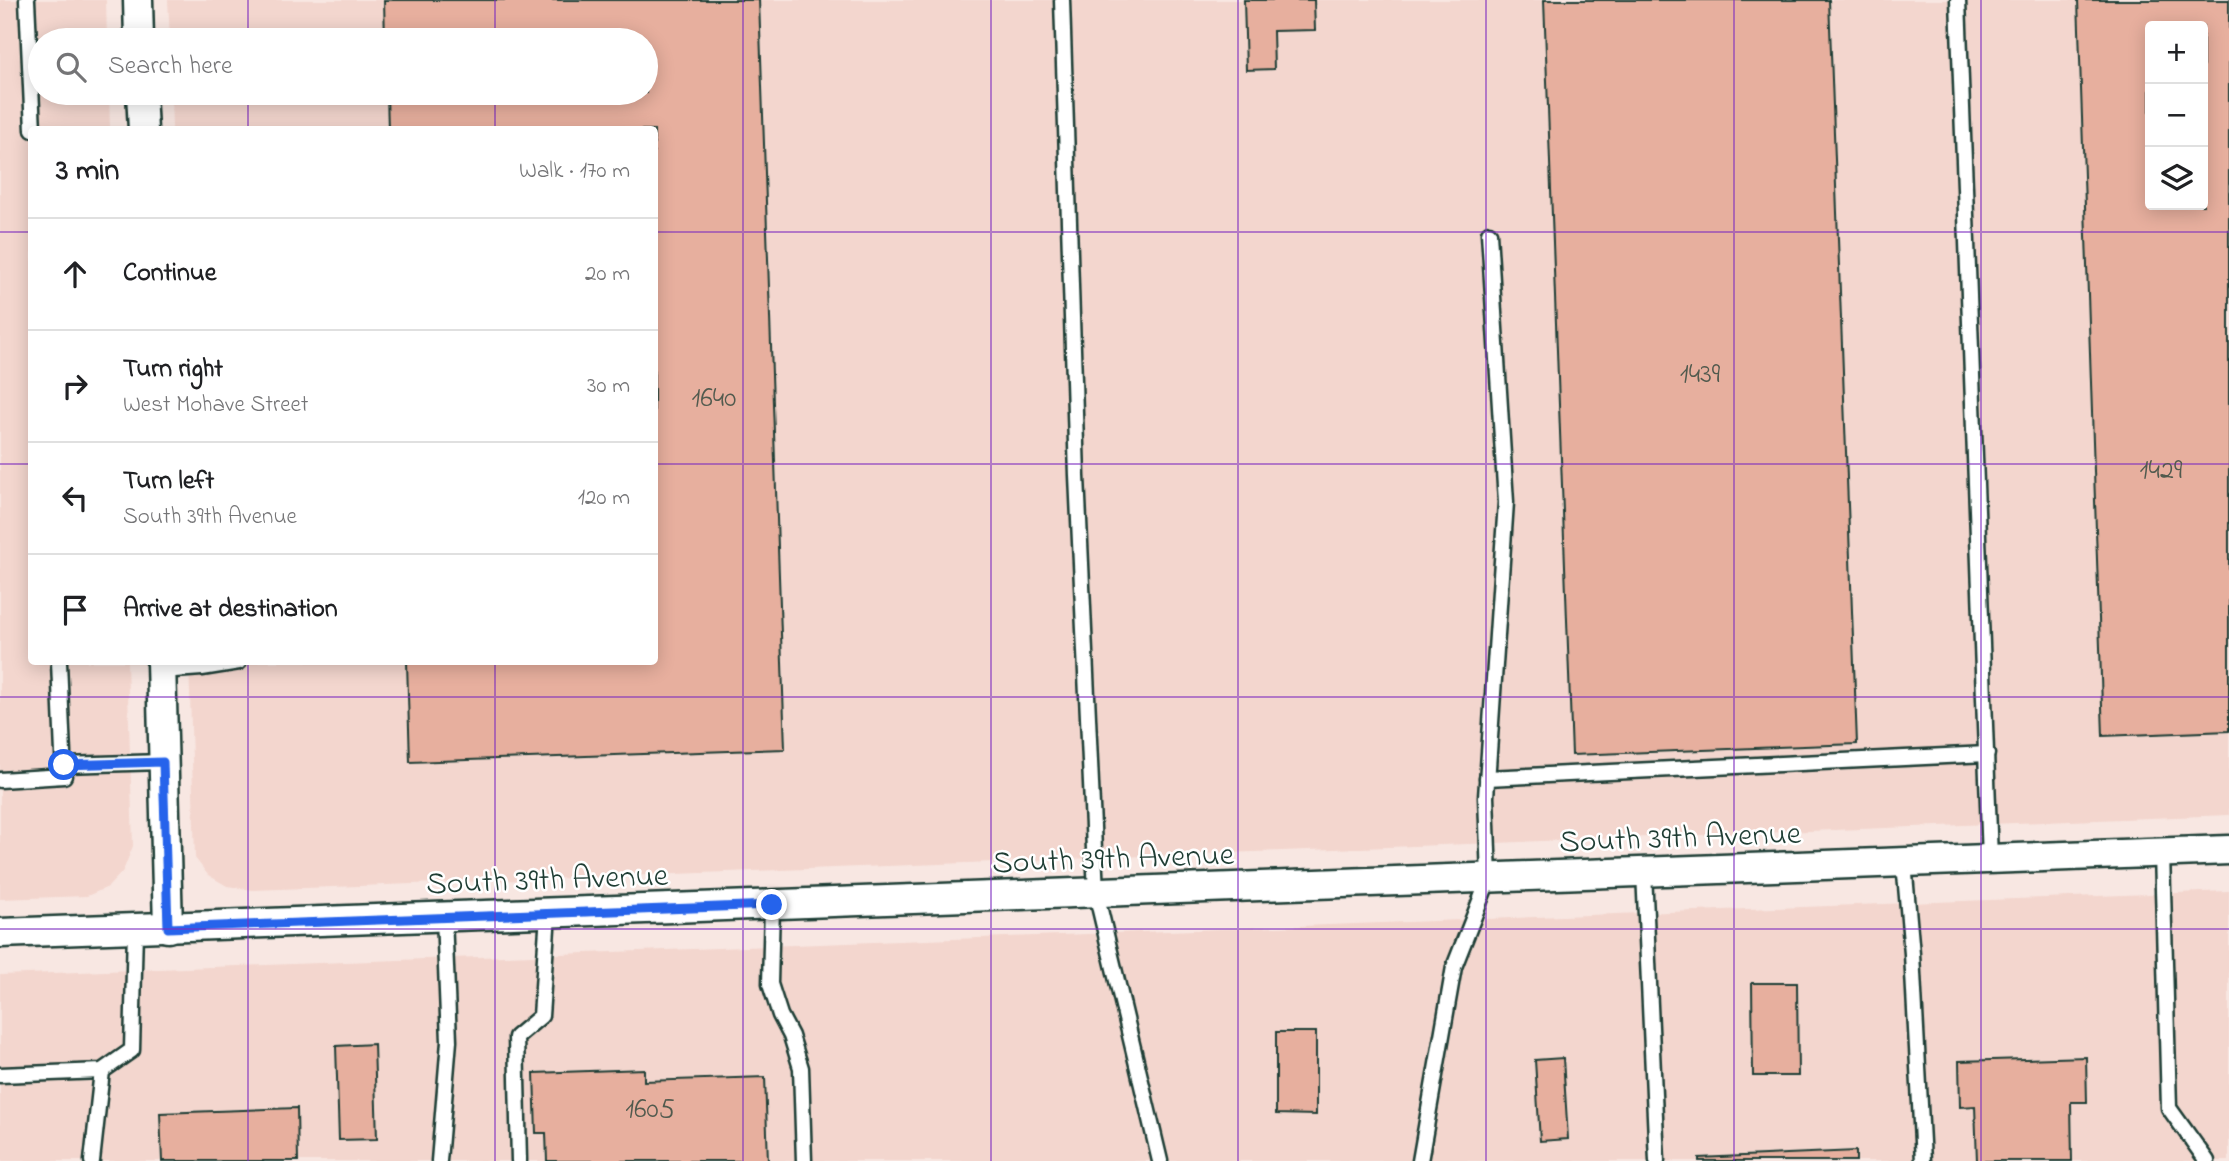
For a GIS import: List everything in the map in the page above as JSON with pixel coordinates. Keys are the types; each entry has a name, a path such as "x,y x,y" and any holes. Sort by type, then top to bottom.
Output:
{"street":[{"path":"138,0 139,28"},
{"path":"142,105 143,126"},
{"path":"161,666 168,928"},
{"name":"South 39th Avenue","path":"0,933 2229,850"}],"lane":[{"path":"27,0 28,28"},
{"path":"1062,0 1077,476 1096,893 1160,1161"},
{"path":"1958,0 1990,859"},
{"path":"32,105 33,126"},
{"path":"1420,1161 1454,967 1489,878 1487,778 1506,502 1489,233"},
{"path":"0,780 64,776 59,665"},
{"path":"161,666 202,668 220,665"},
{"path":"1487,778 1987,754"},
{"path":"64,765 163,762"},
{"path":"2162,853 2169,1108 2207,1161"},
{"path":"1904,863 1912,954 1923,1161"},
{"path":"1644,872 1657,1161"},
{"path":"772,905 770,984 801,1068 804,1161"},
{"path":"519,1161 516,1037 541,1016 548,914"},
{"path":"439,1161 449,1041 444,917"},
{"path":"0,1075 102,1071 132,1050 135,929"},
{"path":"92,1161 102,1071"}],"shaded area":[{"path":"0,0 106,0 107,28 28,28 28,105 109,105 110,126 28,126 28,665 127,665 133,846 123,871 108,887 87,896 0,899"},
{"path":"168,0 2229,0 2229,815 253,890 227,886 208,875 195,858 189,665 658,665 658,126 172,126 171,105 658,105 658,28 169,28"},
{"path":"2229,891 2229,1161 0,1161 0,975"}],"building":[{"path":"384,0 759,0 785,749 410,762 407,665 658,665 658,126 388,126 387,105 658,105 658,28 385,28"},
{"path":"1244,0 1314,0 1315,30 1273,31 1274,69 1246,70"},
{"path":"1544,0 1829,0 1857,744 1572,755"},
{"path":"2078,0 2229,0 2229,731 2103,736"},
{"path":"1752,983 1797,983 1798,1076 1753,1076"},
{"path":"1276,1032 1316,1032 1316,1115 1276,1114"},
{"path":"374,1044 377,1139 339,1140 336,1046"},
{"path":"2086,1057 2087,1102 2071,1102 2072,1161 1977,1161 1975,1106 1960,1107 1959,1061"},
{"path":"1563,1058 1568,1139 1540,1141 1535,1060"},
{"path":"644,1069 644,1081 765,1077 768,1161 547,1161 546,1133 536,1133 534,1073"},
{"path":"297,1108 298,1161 162,1161 160,1113"},
{"path":"1856,1151 1856,1161 1699,1161 1699,1158"}],"route":[{"path":"64,765 163,762 168,928 772,905"}]}
